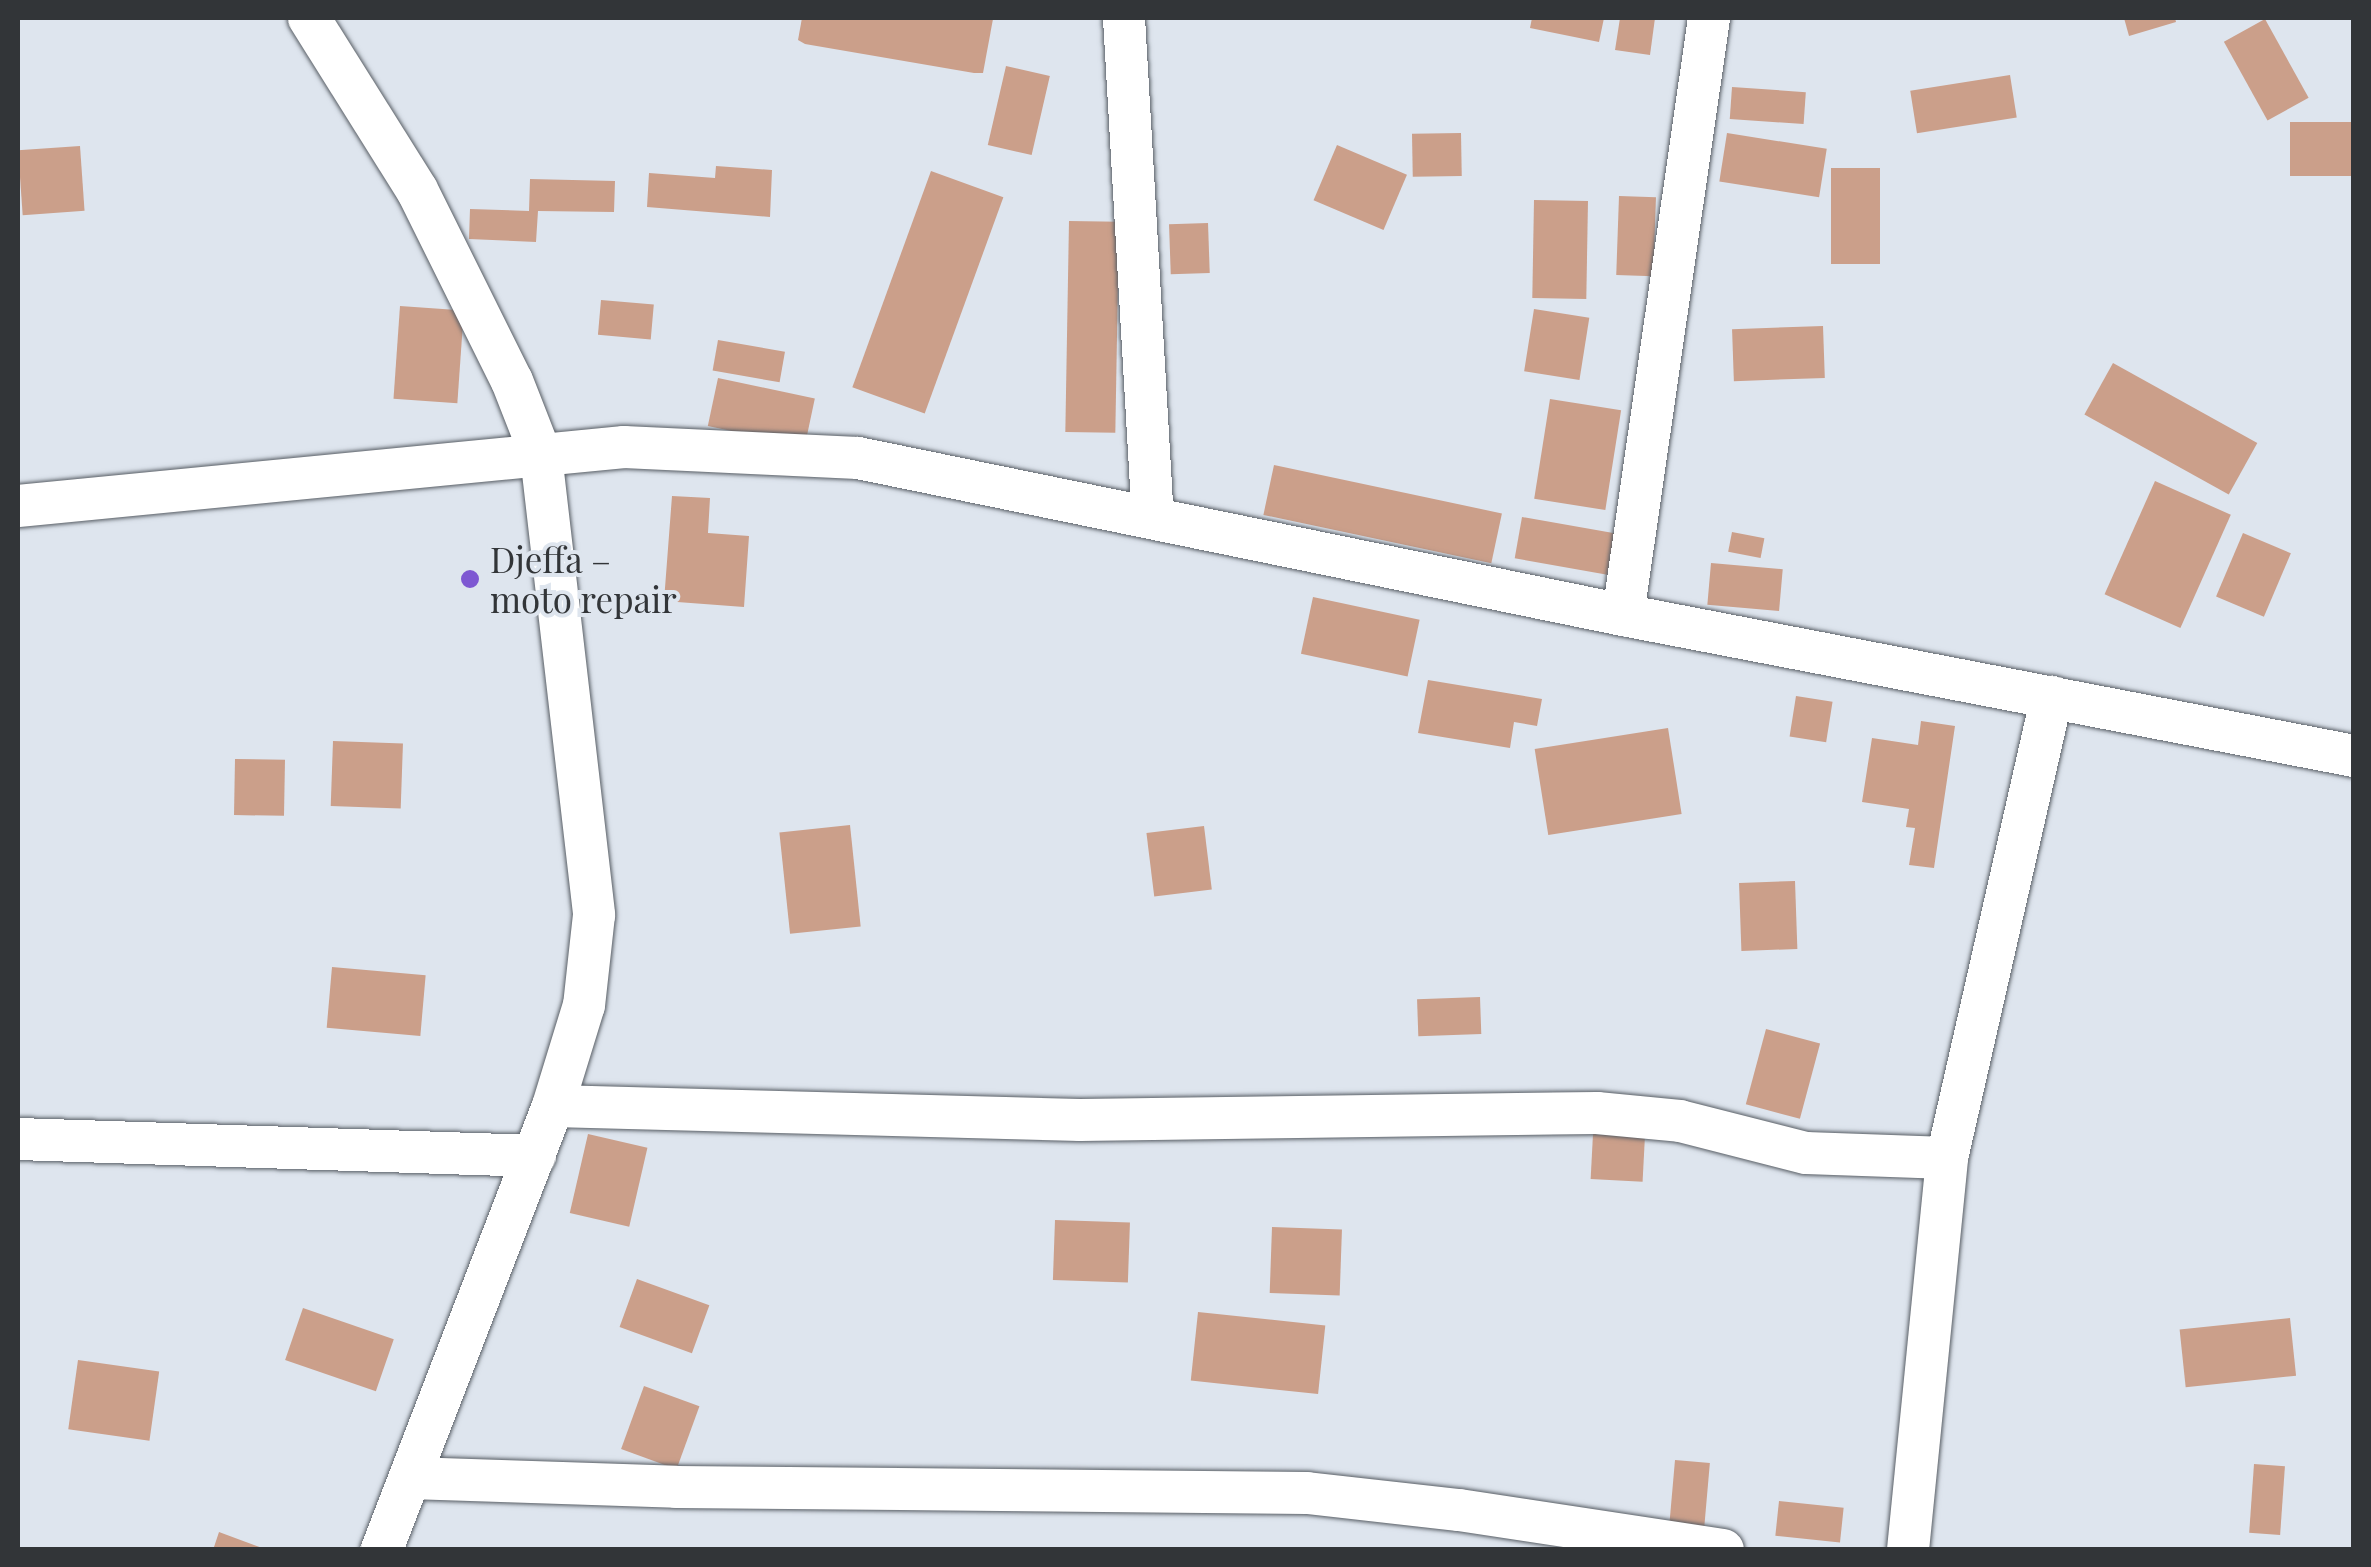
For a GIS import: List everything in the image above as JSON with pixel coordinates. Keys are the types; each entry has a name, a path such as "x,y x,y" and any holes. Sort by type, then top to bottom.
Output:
{"street":[{"path":"309,18 417,190 512,381 541,455 594,914 584,1004 553,1106 382,1550"},
{"path":"1124,18 1153,517"},
{"path":"1623,615 1710,18"},
{"path":"18,506 624,447 858,458 1623,615 2354,756"},
{"path":"1908,1550 1947,1158 2052,697"},
{"path":"553,1106 1080,1120 1597,1113 1680,1122 1806,1153 1947,1158"},
{"path":"18,1139 535,1156"},
{"path":"410,1478 676,1487 1307,1493 1460,1510 1723,1550"}],"building":[{"path":"802,18 993,19 983,73 974,73 805,44 798,40"},
{"path":"1532,18 1604,18 1599,42 1530,28"},
{"path":"1620,18 1655,18 1650,55 1615,50"},
{"path":"2124,18 2175,18 2176,22 2129,36"},
{"path":"2265,19 2309,98 2268,121 2224,42"},
{"path":"1006,66 1050,76 1032,155 988,145"},
{"path":"2010,75 2017,117 1917,133 1910,91"},
{"path":"1732,87 1806,92 1804,124 1730,119"},
{"path":"2290,122 2354,122 2354,176 2290,176"},
{"path":"1461,133 1462,176 1413,177 1412,134"},
{"path":"1727,133 1827,149 1819,197 1719,181"},
{"path":"1337,145 1407,175 1384,230 1314,200"},
{"path":"80,146 85,211 23,215 18,150"},
{"path":"716,166 772,170 770,217 647,207 649,173 715,178"},
{"path":"1831,168 1880,168 1880,264 1831,264"},
{"path":"931,171 1003,197 925,413 852,387"},
{"path":"530,179 615,181 614,212 538,211 536,242 469,239 470,209 529,211"},
{"path":"1619,196 1656,197 1653,276 1616,275"},
{"path":"1534,200 1588,201 1586,299 1532,298"},
{"path":"1069,221 1119,222 1115,433 1065,432"},
{"path":"1208,223 1210,273 1171,274 1169,224"},
{"path":"601,300 654,305 651,339 598,335"},
{"path":"400,306 464,310 457,403 394,399"},
{"path":"1534,309 1589,318 1579,380 1524,371"},
{"path":"1823,326 1825,378 1734,381 1732,329"},
{"path":"718,340 785,352 780,382 713,371"},
{"path":"2113,363 2257,443 2229,495 2084,415"},
{"path":"718,378 815,399 805,447 708,426"},
{"path":"1550,399 1621,410 1605,510 1534,499"},
{"path":"1274,465 1502,513 1491,563 1263,515"},
{"path":"2155,481 2231,515 2180,628 2105,594"},
{"path":"672,496 710,498 708,533 749,536 744,607 664,601"},
{"path":"1522,517 1615,533 1607,575 1515,558"},
{"path":"1732,532 1764,538 1761,558 1728,552"},
{"path":"2243,533 2291,553 2264,617 2216,597"},
{"path":"1711,563 1783,569 1779,611 1707,605"},
{"path":"1313,597 1420,620 1408,676 1301,654"},
{"path":"1428,680 1542,699 1537,726 1514,722 1510,748 1418,733"},
{"path":"1796,696 1833,702 1826,742 1790,736"},
{"path":"1921,721 1955,726 1934,868 1909,865 1915,828 1906,827 1909,809 1862,802 1872,738 1918,745"},
{"path":"1668,728 1682,814 1548,835 1535,749"},
{"path":"333,741 403,743 401,808 331,806"},
{"path":"235,759 285,760 284,816 234,815"},
{"path":"850,825 861,926 790,934 779,832"},
{"path":"1204,826 1212,890 1154,897 1146,833"},
{"path":"1795,881 1797,949 1741,951 1739,883"},
{"path":"332,967 426,975 420,1036 327,1028"},
{"path":"1480,997 1481,1034 1418,1036 1417,999"},
{"path":"1766,1029 1820,1043 1800,1119 1746,1104"},
{"path":"588,1134 647,1148 629,1227 570,1213"},
{"path":"1593,1134 1645,1137 1643,1182 1591,1179"},
{"path":"1055,1220 1130,1223 1128,1283 1053,1280"},
{"path":"1272,1227 1342,1229 1340,1295 1270,1293"},
{"path":"637,1279 709,1305 692,1353 620,1327"},
{"path":"303,1308 394,1339 376,1391 285,1360"},
{"path":"1198,1312 1325,1325 1318,1394 1191,1381"},
{"path":"2290,1318 2296,1376 2186,1387 2180,1330"},
{"path":"78,1360 159,1371 149,1441 68,1429"},
{"path":"644,1386 699,1406 677,1469 621,1449"},
{"path":"1675,1460 1710,1463 1704,1529 1669,1526"},
{"path":"2254,1464 2285,1466 2280,1535 2249,1533"},
{"path":"1779,1501 1844,1508 1840,1543 1775,1536"},
{"path":"219,1532 265,1549 265,1550 213,1550"}],"place":[{"name":"Djeffa – moto repair","path":"470,579"}]}
